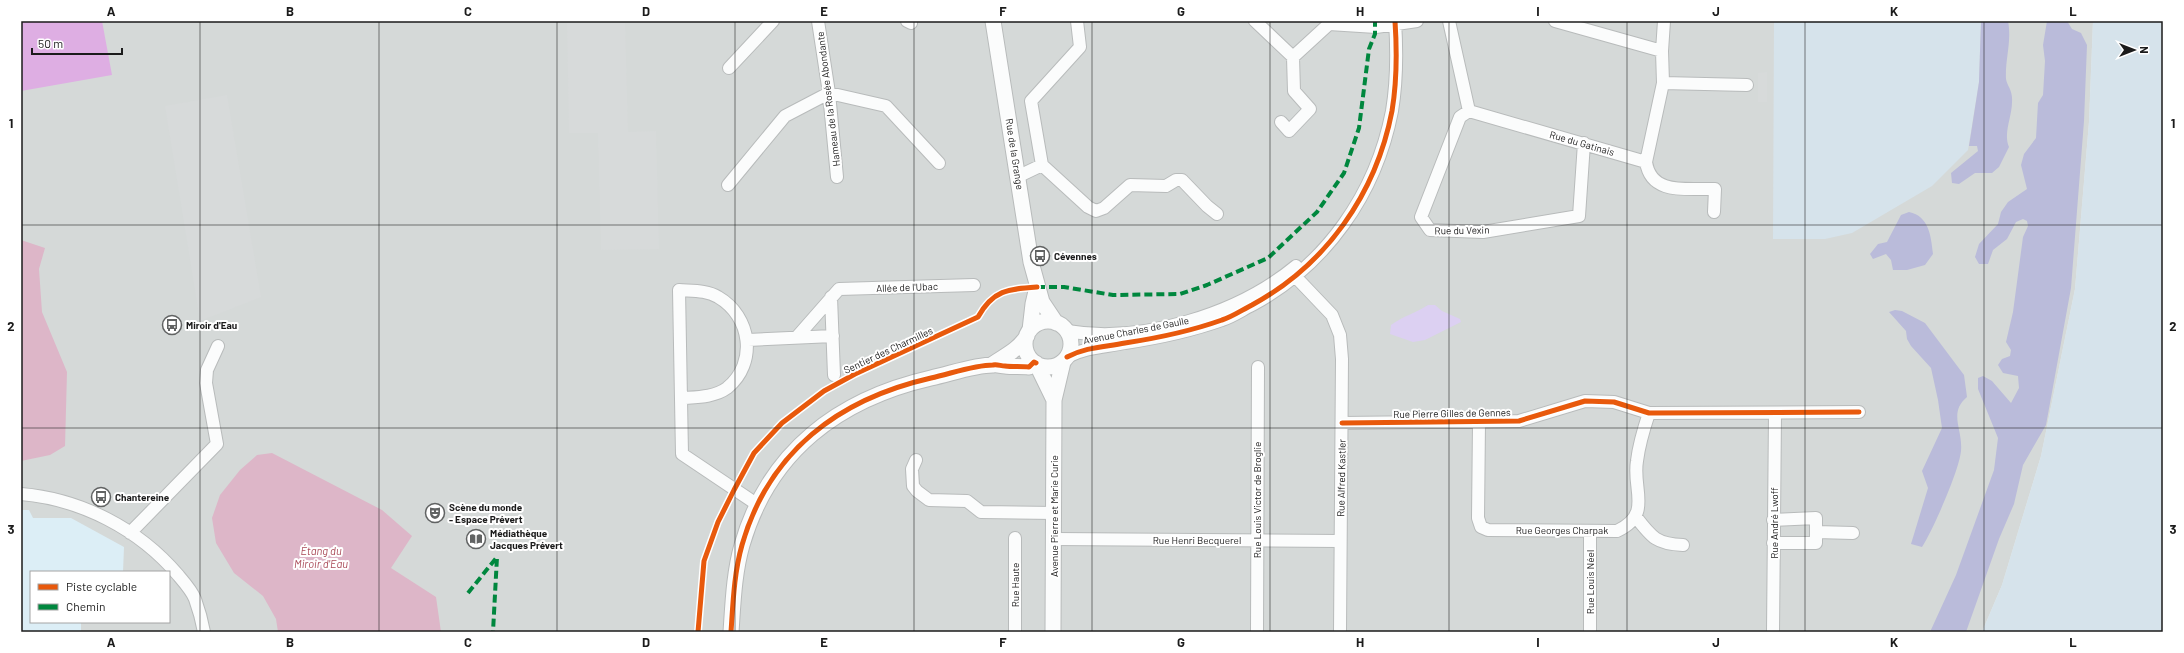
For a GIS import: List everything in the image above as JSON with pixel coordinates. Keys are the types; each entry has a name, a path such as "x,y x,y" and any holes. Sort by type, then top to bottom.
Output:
{"street":[{"path":"729,68 773,21"},
{"name":"Hameau de la Rosée Abondante","path":"818,21 829,93 837,177"},
{"name":"Rue de la Grange","path":"994,21 1031,262 1042,302 1062,327"},
{"path":"1077,21 1080,47 1031,101 1042,165 1088,207 1096,211 1104,208 1130,185 1166,186 1176,180 1182,180 1207,206 1218,214"},
{"path":"1255,21 1292,56 1294,91 1310,109 1289,131 1280,122"},
{"path":"1292,56 1329,24 1376,27 1416,21"},
{"path":"1449,21 1469,110"},
{"path":"1554,21 1662,51"},
{"path":"1664,21 1662,51 1663,83 1646,162 1647,173 1655,182 1664,187 1715,189 1714,212"},
{"name":"Avenue Charles de Gaulle","path":"1065,360 1092,348 1155,338 1223,320 1278,291 1325,239 1361,195 1377,160 1392,112 1396,77 1395,23"},
{"path":"1663,83 1747,85"},
{"path":"728,185 785,116 829,93 886,106 939,163"},
{"name":"Rue du Gatinais","path":"1469,110 1646,162"},
{"name":"Rue du Vexin","path":"1469,110 1460,117 1421,217 1430,230 1483,232 1579,216 1584,143"},
{"path":"1019,176 1042,165"},
{"name":"Avenue Charles de Gaulle","path":"1062,327 1091,335 1116,334 1185,322 1222,310 1293,274"},
{"name":"Rue Alfred Kastler","path":"1293,274 1332,315 1340,335 1342,359 1340,632"},
{"name":"Allée de l'Ubac","path":"835,293 974,285"},
{"name":"Rue de la Grange","path":"1028,333 1037,287"},
{"path":"683,398 700,397 726,388 740,373 746,357 748,340 740,320 730,306 718,296 702,291 679,290 683,398 682,454 758,505"},
{"path":"834,375 833,336 835,293"},
{"path":"796,338 835,293"},
{"path":"993,364 1005,355 1015,351 1028,333 1042,322 1062,327 1071,344 1065,360 1050,367 1035,363 1026,351 1028,333"},
{"path":"748,340 833,336"},
{"path":"130,533 217,444 206,383 207,370 218,346"},
{"name":"Avenue Pierre et Marie Curie","path":"1053,632 1055,513 1054,400 1065,360"},
{"path":"731,632 738,564 748,525 772,479 799,446 823,424 864,399 898,386 993,364 1029,367 1035,363"},
{"name":"Avenue Pierre et Marie Curie","path":"1035,363 1054,400"},
{"name":"Rue Louis Victor de Broglie","path":"1257,632 1258,367"},
{"name":"Rue Pierre Gilles de Gennes","path":"1342,423 1479,423 1519,421 1585,401 1614,402 1649,413 1775,414 1859,412"},
{"path":"1649,413 1636,462 1639,500 1636,517 1649,534 1665,545 1683,545"},
{"name":"Rue André Lwoff","path":"1773,632 1775,414"},
{"name":"Rue Georges Charpak","path":"1479,423 1478,518 1481,526 1488,530 1617,531 1628,526 1636,517"},
{"path":"916,460 912,469 913,486 917,491 930,500 967,501 981,512 1055,513"},
{"path":"21,494 78,506 99,515 130,533 164,560 185,583 195,598 204,632"},
{"path":"1773,520 1816,518 1816,543 1773,543"},
{"name":"Rue Louis Néel","path":"1590,531 1590,632"},
{"path":"1816,532 1853,532"},
{"name":"Rue Haute","path":"1015,538 1015,632"},
{"name":"Rue Henri Becquerel","path":"1054,539 1340,541"}],"shaded area":[{"path":"21,21 2093,21 2089,122 2075,289 2041,456 2002,585 1982,632 21,632"},
{"path":"21,21 102,21 112,75 21,91"},
{"path":"567,21 625,21 628,132 656,131 659,249 601,250 598,133 569,133"},
{"path":"1774,21 1981,21 1979,82 1968,150 1932,186 1852,233 1825,239 1773,239"},
{"path":"1981,21 2008,21 2009,43 2006,64 2006,79 2012,98 2012,108 2007,131 2007,142 2009,147 1999,167 1992,173 1975,173 1959,184 1952,183 1951,173 1978,151 1977,146 1969,146 1979,82"},
{"path":"2047,21 2067,21 2072,29 2081,33 2087,45 2084,121 2071,288 2046,425 2023,465 2014,504 1999,539 1966,632 1930,632 1956,575 1994,470 1998,438 1978,389 1978,378 1983,376 1992,381 2011,403 2019,388 2018,376 2003,373 1998,365 2002,359 2010,356 2011,350 2006,342 2013,312 2023,237 2028,226 2027,221 2023,219 2016,222 2007,239 1993,250 1988,264 1979,264 1975,257 1979,244 1998,224 2001,212 2008,202 2027,189 2021,165 2024,154 2036,138 2038,103 2043,95 2045,61 2043,45"},
{"path":"2093,21 2163,21 2163,632 1982,632 2002,585 2041,456 2075,289 2089,122"},
{"path":"1767,72 1767,102 1758,102 1758,73"},
{"path":"227,95 261,297 200,321 165,106"},
{"path":"1909,212 1916,214 1925,222 1930,234 1933,254 1925,265 1907,270 1893,270 1891,260 1886,254 1873,259 1870,254 1878,244 1887,242 1901,215"},
{"path":"1428,305 1435,305 1442,311 1460,319 1461,322 1425,340 1413,342 1390,334 1391,325"},
{"path":"1895,310 1902,311 1925,323 1964,375 1967,397 1961,403 1957,415 1961,451 1956,472 1945,500 1922,547 1911,544 1928,488 1922,471 1942,428 1931,368 1911,346 1907,339 1906,331 1889,312"},
{"path":"21,510 29,510 33,518 71,518 124,547 123,571 30,571 30,623 81,623 81,632 21,632"}],"water":[{"path":"21,240 45,248 39,269 42,312 67,372 65,446 50,455 21,461"},
{"name":"Étang du Miroir d'Eau","path":"272,453 382,510 412,536 391,568 436,597 441,632 278,632 276,619 263,596 234,573 216,543 212,518 220,495 240,470 257,455"}],"marked path":[{"path":"1037,287 1064,287 1113,295 1180,294 1207,285 1268,258 1317,212 1344,173 1359,128 1369,49 1375,34 1375,21"},
{"path":"468,593 497,557 493,632"}],"cycle path":[{"path":"1067,357 1088,349 1174,334 1226,319 1279,289 1325,248 1344,224 1360,198 1374,171 1384,142 1392,111 1395,88 1395,21"},
{"name":"Sentier des Charmilles","path":"698,632 704,561 718,522 754,453 782,423 824,391 855,374 978,317 989,301 996,296 1010,290 1037,287"},
{"path":"731,632 737,566 742,545 754,512 770,482 789,456 812,434 838,415 866,400 898,387 978,366 996,365 1029,367 1034,362 1036,363"},
{"path":"1342,423 1519,421 1585,401 1614,402 1649,413 1859,412"}],"place":[{"name":"Cévennes","path":"1040,256"},
{"name":"Miroir d'Eau","path":"172,325"},
{"name":"Chantereine","path":"101,497"},
{"name":"Scène du monde - Espace Prévert","path":"435,513"},
{"name":"Médiathèque Jacques Prévert","path":"476,539"}]}
